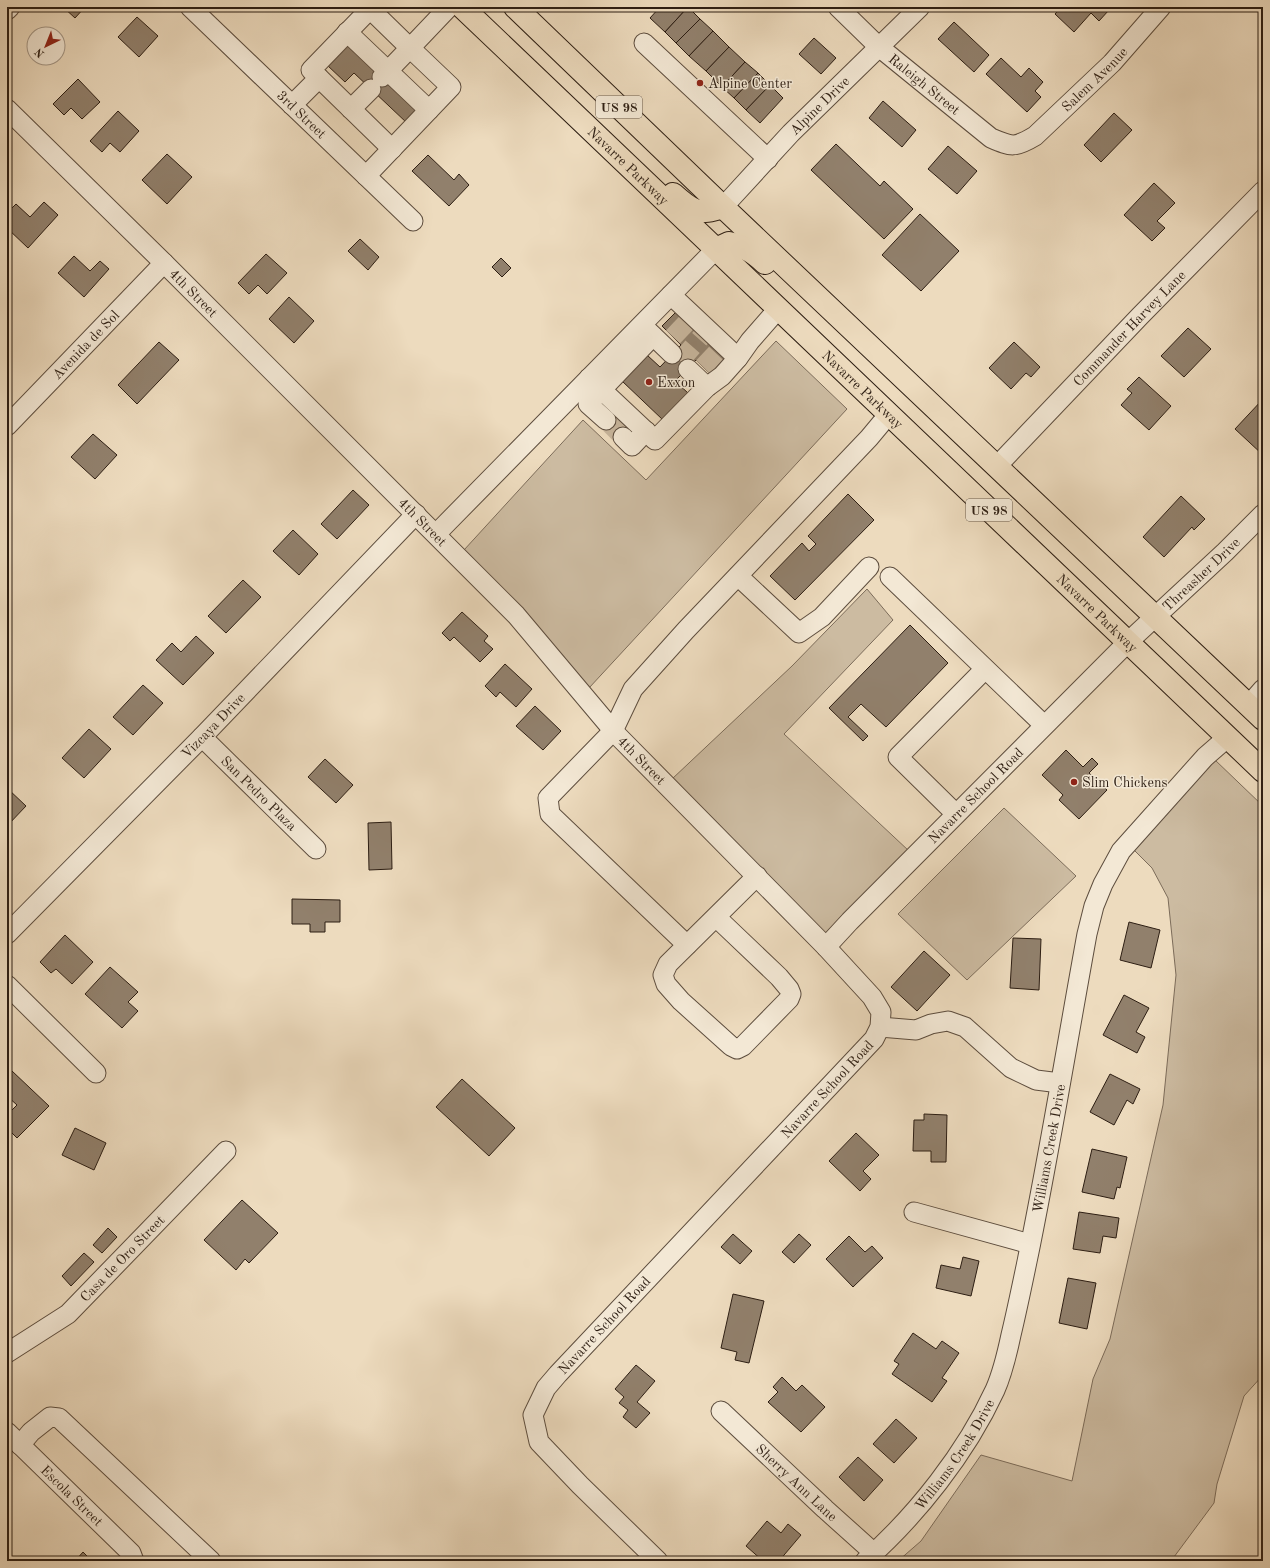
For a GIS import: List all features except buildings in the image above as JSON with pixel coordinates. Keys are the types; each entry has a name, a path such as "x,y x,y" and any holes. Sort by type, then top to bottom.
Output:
{"highway":[{"name":"Navarre Parkway","path":"462,7 1263,771"},
{"name":"US 98","path":"515,7 723,208 1256,712"},
{"path":"527,70 548,76 677,198 692,210 707,212 723,208"},
{"path":"716,249 729,243 741,246 755,254 885,376 912,386"}],"street":[{"path":"7,10 10,7"},
{"name":"3rd Street","path":"190,7 413,221"},
{"path":"351,109 449,7"},
{"name":"Raleigh Street","path":"838,7 879,47 991,138 1011,146 1021,144"},
{"name":"Alpine Drive","path":"723,208 791,134 920,7"},
{"name":"Salem Avenue","path":"1021,144 1035,136 1112,63 1161,7"},
{"path":"366,176 392,149 451,87 370,9 310,70 392,149"},
{"path":"347,32 380,79 429,110"},
{"path":"644,43 768,159"},
{"path":"292,105 319,78"},
{"name":"4th Street","path":"7,109 164,263 516,615 613,731 826,947"},
{"name":"Commander Harvey Lane","path":"997,466 1140,316 1263,191"},
{"path":"436,534 595,384 661,340 671,295 716,249"},
{"name":"Avenida de Sol","path":"7,426 164,263"},
{"path":"671,295 691,319 721,348 738,358"},
{"path":"595,384 655,440 698,374 722,376 778,309"},
{"path":"595,384 588,404 606,420"},
{"path":"687,945 550,814 548,798 613,731 634,689 686,630 869,438 889,414"},
{"path":"624,437 632,446 646,431"},
{"name":"Vizcaya Drive","path":"7,934 202,738 416,514"},
{"name":"Threasher Drive","path":"1155,616 1226,552 1263,514"},
{"path":"738,576 799,633 822,617 869,567"},
{"path":"890,577 1044,725"},
{"name":"Navarre School Road","path":"658,1561 580,1485 539,1442 533,1415 546,1388 874,1039 880,1027 881,1012 872,997 826,947 1044,725 1155,616"},
{"path":"956,814 898,757 985,669"},
{"path":"1256,712 1263,689"},
{"name":"Williams Creek Drive","path":"869,1557 890,1538 926,1498 970,1437 985,1410 1003,1369 1030,1244 1087,934 1094,906 1103,884 1121,851 1205,757 1228,737"},
{"name":"San Pedro Plaza","path":"202,738 316,849"},
{"path":"716,917 779,977 791,994 789,999 743,1046 738,1049 731,1046 681,1001 666,984 663,975 668,964 757,876"},
{"path":"7,986 96,1073"},
{"path":"880,1027 916,1030 931,1024 948,1021 965,1027 1011,1068 1036,1080 1060,1083"},
{"name":"Casa de Oro Street","path":"7,1353 68,1314 226,1150"},
{"path":"914,1212 1030,1244"},
{"name":"Sherry Ann Lane","path":"721,1411 825,1509 869,1557"},
{"path":"13,1439 31,1432 50,1417 60,1418 211,1561"},
{"name":"Escola Street","path":"13,1439 131,1553 134,1561"}],"shaded area":[{"path":"776,341 847,409 589,688 464,550 583,420 646,480"},
{"path":"867,589 893,620 784,734 909,851 827,935 672,779 792,666"},
{"path":"1214,759 1263,806 1263,1375 1244,1396 1217,1484 1214,1503 1171,1561 898,1561 921,1541 981,1455 1072,1481 1093,1379 1110,1339 1163,1105 1176,975 1168,898 1152,868 1133,849"},
{"path":"1004,808 1076,876 967,980 898,914"}],"tunnel":[{"path":"673,337 688,321"},
{"path":"680,361 703,335"},
{"path":"703,367 719,350"},
{"path":"606,420 623,437"}],"place":[{"name":"Alpine Center","path":"700,83"},
{"name":"Exxon","path":"649,382"},
{"name":"Slim Chickens","path":"1074,782"}]}
